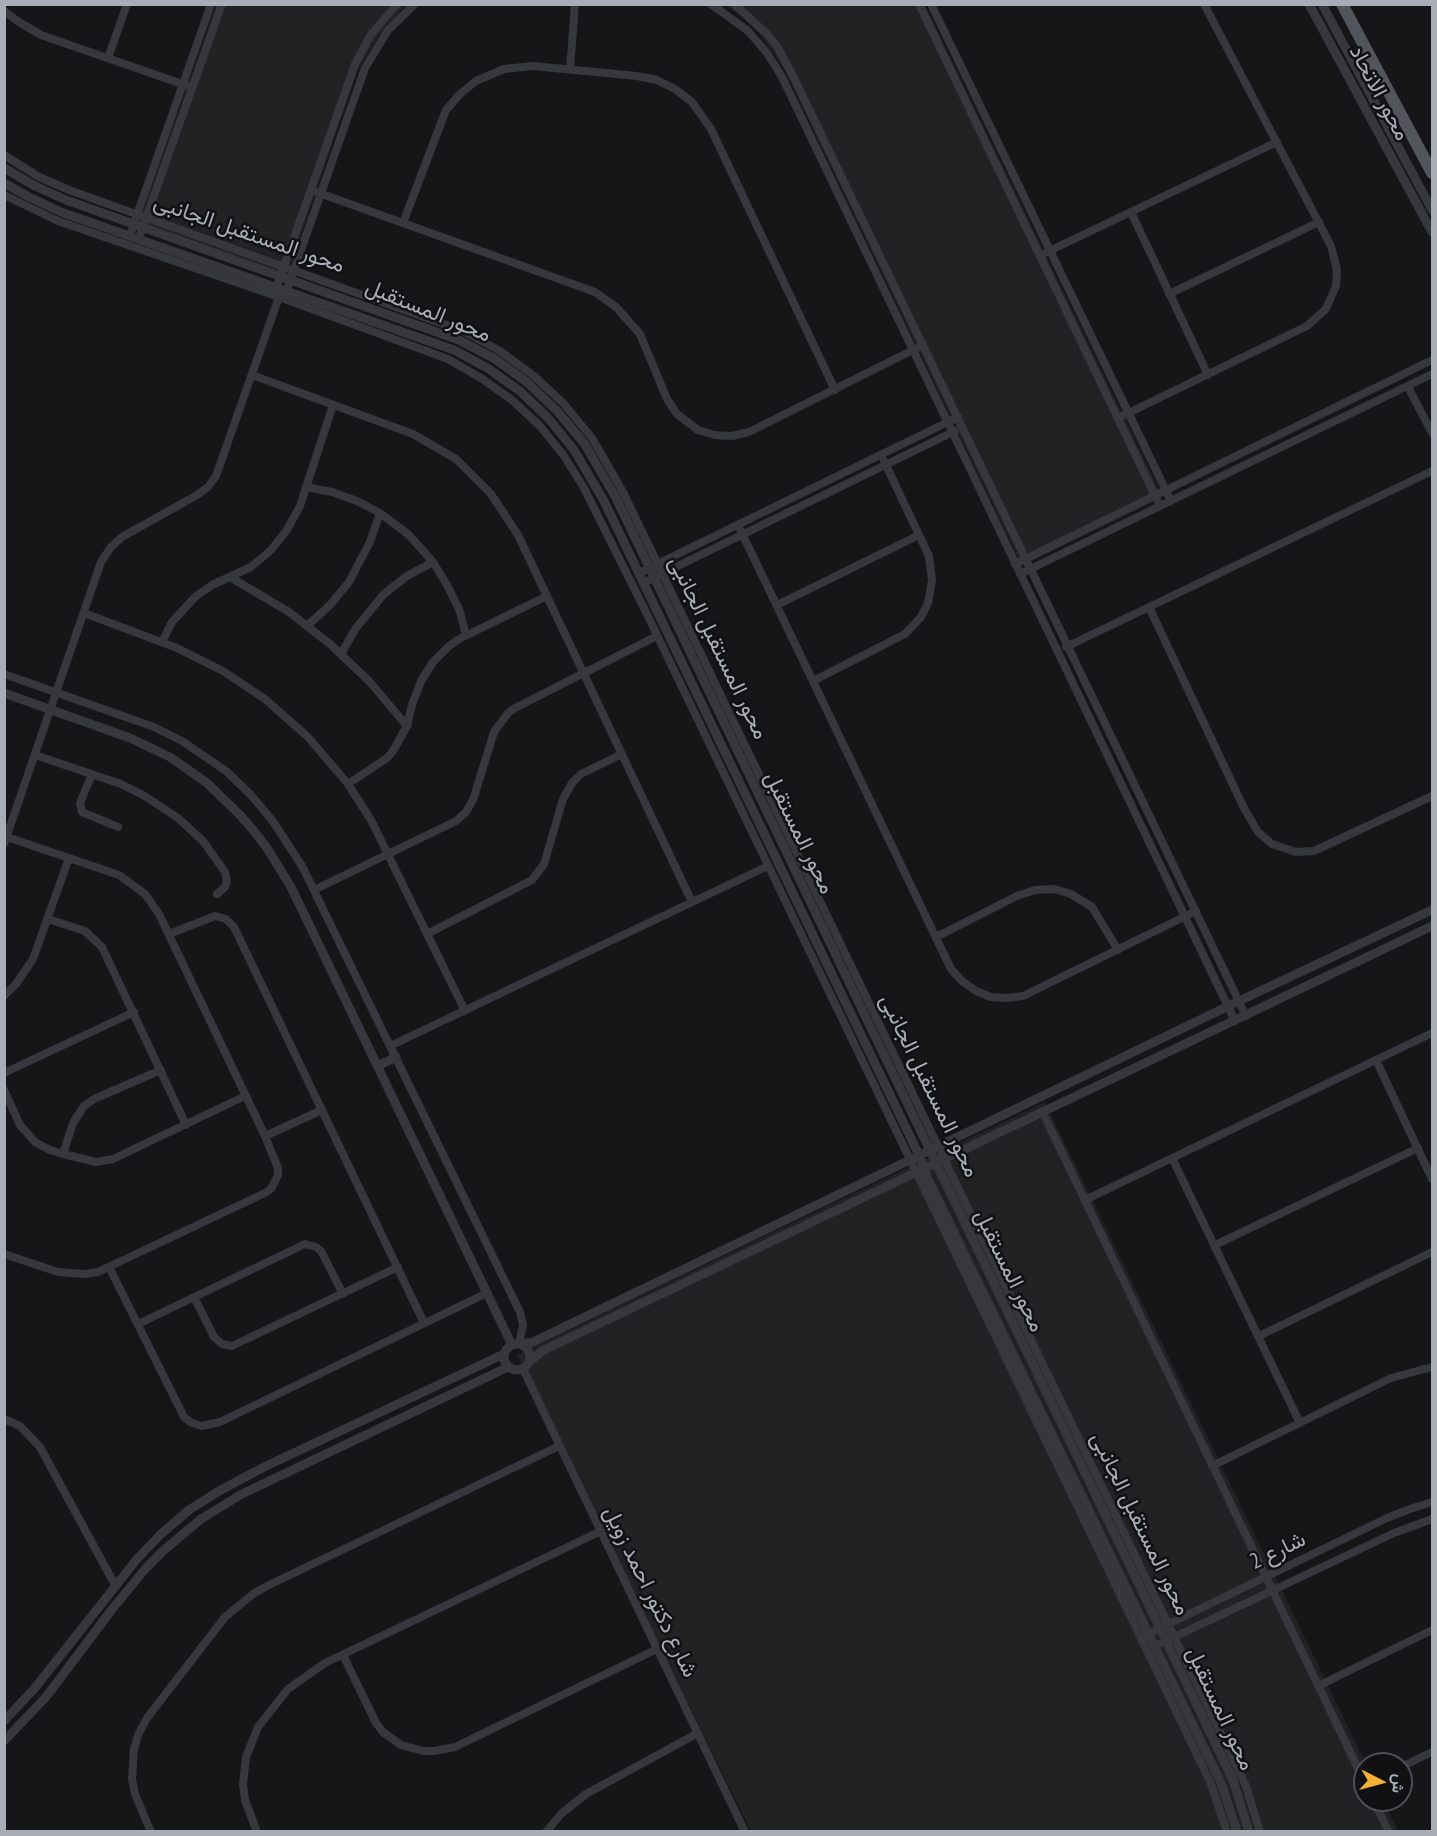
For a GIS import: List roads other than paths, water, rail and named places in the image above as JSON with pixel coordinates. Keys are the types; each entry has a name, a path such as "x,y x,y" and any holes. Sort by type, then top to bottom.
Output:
{"main road":[{"path":"1342,4 1432,170"}],"street":[{"path":"108,58 127,4"},
{"path":"135,236 183,84 212,4"},
{"path":"140,220 193,88 222,4"},
{"path":"277,286 355,64 370,36 397,4"},
{"path":"4,1254 72,1274 92,1273 271,1189 276,1183 278,1168 265,1136 154,905 138,887 119,875 69,858 6,841 101,562 116,542 128,532 197,495 214,479 372,55 388,30 415,4"},
{"path":"570,69 575,4"},
{"path":"711,4 748,31 775,65 1235,1021"},
{"path":"734,4 757,22 777,46 1246,1016"},
{"path":"919,4 1160,506"},
{"path":"931,4 1171,501"},
{"path":"1118,418 1307,326 1326,309 1336,286 1337,270 1334,253 1204,4"},
{"name":"محور الاتحاد","path":"1309,4 1432,232"},
{"name":"محور الاتحاد","path":"1322,4 1432,210"},
{"path":"4,11 41,35 193,88"},
{"path":"403,223 446,110 476,81 504,69 533,66 657,80 683,95 699,110 711,129 835,390"},
{"path":"1040,256 1277,142"},
{"name":"محور المستقبل الجانبى","path":"4,155 54,184 140,220"},
{"name":"محور المستقبل","path":"4,168 66,200 140,220 292,274 459,340 495,359 528,383 572,427 595,460 653,566 934,1148 1170,1639 1233,1780 1249,1832"},
{"name":"محور المستقبل","path":"4,183 53,208 135,236 171,255 277,286 283,293 454,350 489,369 521,392 556,427 585,467 639,573 919,1155 920,1171 1144,1636 1221,1783 1237,1832"},
{"path":"311,190 584,287 606,299 626,315 640,334 672,407 684,420 706,433 732,436 749,432 923,345"},
{"path":"4,195 58,221 171,255 283,293 448,359 482,378 512,400 552,441 575,471 642,604 909,1160 920,1171"},
{"path":"1131,212 1208,375"},
{"path":"1169,294 1319,222"},
{"path":"1015,564 1432,360"},
{"path":"1020,574 1432,374"},
{"path":"252,375 420,437 468,470 491,494 510,521 547,596 692,902"},
{"path":"1408,387 1432,433"},
{"path":"162,642 172,622 187,605 204,591 251,567 279,540 294,518 333,405"},
{"path":"639,573 958,417"},
{"path":"643,583 963,427"},
{"path":"813,681 905,634 916,623 928,603 932,580 929,556 881,455"},
{"path":"1057,651 1432,471"},
{"path":"306,487 344,496 380,513 409,535 433,562 454,597 466,635"},
{"path":"308,626 349,582 367,549 380,513"},
{"path":"738,525 951,969 962,981 976,991 999,998 1015,998 1031,994 1196,912"},
{"path":"777,605 920,535"},
{"path":"341,654 356,628 379,600 407,576 433,562"},
{"path":"230,577 270,600 308,626 341,654 382,696 407,726"},
{"path":"348,784 387,758 399,743 407,726 416,692 427,672 449,646 466,635 547,596"},
{"path":"642,604 651,599"},
{"path":"1149,607 1244,808 1258,832 1272,844 1296,852 1322,849 1432,796"},
{"path":"84,613 162,642 223,671 265,699 308,737 348,784 371,820 465,1011"},
{"path":"314,890 451,825 466,812 476,793 494,732 508,713 657,636"},
{"path":"4,674 161,730 196,749 226,771 256,801 282,834 314,890 520,1312 523,1332 517,1344"},
{"path":"4,693 130,738 170,757 207,783 239,814 267,848 291,887 487,1293 517,1344 529,1351 530,1361"},
{"path":"428,934 532,880 544,864 563,799 572,783 581,774 622,754"},
{"path":"35,755 115,782 169,811 192,830 216,857 227,877 225,887 217,894"},
{"path":"92,774 80,809 84,814 118,827"},
{"path":"4,996 16,984 33,959 69,858"},
{"path":"390,1046 768,866"},
{"path":"936,937 1017,896 1035,890 1054,890 1071,894 1092,907 1118,951"},
{"path":"1432,910 1228,1006 533,1342 507,1348 504,1361 508,1367 523,1369 544,1350 625,1310 1432,926"},
{"path":"169,934 215,916 230,922 424,1323"},
{"path":"48,919 78,927 97,941 106,952 186,1125"},
{"path":"4,1073 134,1012"},
{"path":"1085,1200 1432,1033"},
{"path":"378,1066 396,1057"},
{"path":"1376,1060 1432,1179"},
{"path":"63,1154 73,1123 84,1106 94,1099 161,1070"},
{"path":"4,1090 18,1120 29,1136 42,1146 87,1161 113,1159 245,1096"},
{"path":"265,1136 322,1110"},
{"path":"1043,1113 1353,1758"},
{"path":"1215,1245 1418,1148"},
{"path":"1172,1158 1300,1423"},
{"path":"138,1324 305,1245 316,1247 321,1251 343,1294"},
{"path":"1258,1336 1432,1252"},
{"path":"109,1267 184,1417 192,1424 202,1426 220,1422 487,1293"},
{"path":"194,1297 214,1337 222,1344 232,1346 398,1268"},
{"path":"620,1299 625,1310"},
{"path":"4,1721 34,1689 115,1586 161,1534 189,1510 264,1467 504,1354"},
{"path":"4,1741 40,1704 131,1586 164,1550 201,1519 242,1494 508,1367"},
{"path":"1212,1466 1391,1378 1432,1367"},
{"name":"شارع دكتور احمد زويل","path":"523,1369 742,1830"},
{"path":"4,1419 20,1426 40,1447 115,1586"},
{"path":"151,1832 135,1794 132,1779 134,1749 138,1735 147,1718 225,1617 253,1594 269,1585 560,1446"},
{"name":"شارع 2","path":"1144,1636 1387,1518 1432,1502"},
{"name":"شارع 2","path":"1150,1648 1394,1533 1432,1519"},
{"path":"257,1832 245,1800 243,1785 246,1757 258,1727 288,1689 302,1677 343,1654 601,1532"},
{"path":"1318,1686 1432,1630"},
{"name":"محور المستقبل الجانبى","path":"1170,1639 1246,1786 1260,1832"},
{"path":"1150,1648 1211,1784 1227,1832"},
{"path":"343,1654 376,1723 383,1732 401,1745 412,1749 434,1751 455,1747 657,1649"},
{"path":"546,1832 562,1813 586,1794 698,1734"},
{"path":"1413,1761 1432,1752"},
{"path":"1379,1812 1389,1832"}]}
